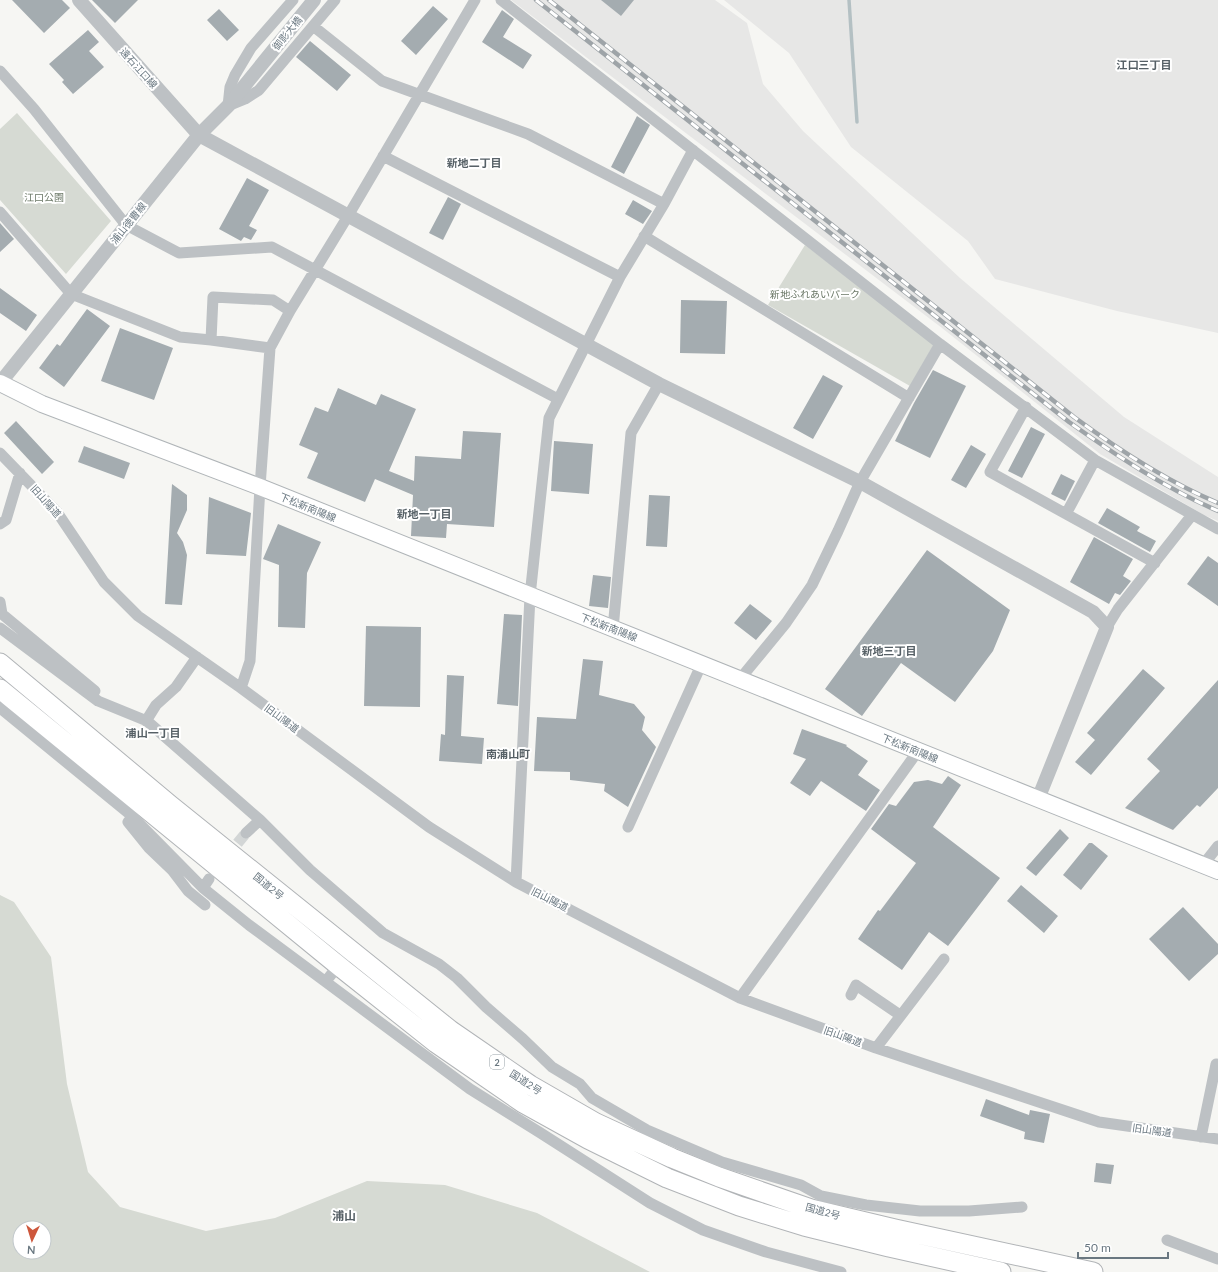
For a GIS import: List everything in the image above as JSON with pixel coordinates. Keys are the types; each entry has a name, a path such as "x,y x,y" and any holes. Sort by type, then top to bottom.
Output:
{"highway":[{"name":"国道2号","path":"0,663 170,805 450,1030 530,1085 596,1123 672,1158 720,1170 811,1209 1093,1272"},
{"name":"国道2号","path":"0,689 339,966 436,1043 523,1103 588,1139 667,1178 739,1206 804,1226 1001,1272"}],"main road":[{"name":"下松新南陽線","path":"0,383 42,404 260,487 1211,868"}],"street":[{"name":"遠石江口線","path":"79,0 199,135 659,384 860,482 1093,612 1106,627"},
{"name":"御影大橋","path":"260,66 314,0"},
{"path":"289,1 251,48 235,75 230,87 228,106 245,99 259,90 335,0"},
{"path":"241,688 250,661 270,348 290,311 348,216 475,0"},
{"path":"501,0 940,344 1095,460 1218,529"},
{"path":"313,26 382,82 528,134 664,204"},
{"name":"浦山徳曹線","path":"0,383 199,135 228,106 260,66"},
{"path":"0,71 34,109 126,225 179,253 272,247 314,271 558,399"},
{"path":"516,882 530,596 549,418 620,276 664,204 693,150"},
{"path":"383,156 620,276"},
{"path":"0,212 71,294 180,338 211,340 270,348"},
{"path":"644,236 909,398"},
{"path":"211,340 213,297 273,300 290,311"},
{"path":"740,679 786,623 812,585 860,482 940,344"},
{"path":"614,629 631,433 659,384"},
{"path":"1026,407 990,472 1155,563"},
{"name":"旧山陽道","path":"0,453 58,512 104,582 138,616 241,688 429,827 516,882 740,998 876,1048 1099,1122 1218,1139"},
{"path":"1066,514 1095,460"},
{"path":"0,524 6,520 20,473"},
{"path":"1038,799 1106,627 1118,609 1192,514"},
{"path":"0,602 2,614 99,694 98,702"},
{"path":"0,628 98,702 146,721 260,820 310,870 383,933 439,964 457,978 486,1007 523,1039 552,1067 580,1084 592,1098 647,1130 720,1170 801,1186 821,1196 866,1205 920,1211 969,1211 1022,1207"},
{"path":"146,721 156,705 176,687 197,657"},
{"path":"628,827 702,663"},
{"path":"0,708 132,816 206,883 249,925 470,1089 558,1143 650,1203 703,1230 766,1252 841,1272"},
{"path":"740,998 918,751"},
{"path":"132,816 128,822 149,848 172,870 188,891 205,905"},
{"path":"246,833 260,820"},
{"path":"1211,868 1218,846"},
{"path":"326,981 350,950"},
{"path":"876,1048 944,959"},
{"path":"851,995 856,985 900,1015"},
{"path":"1201,1137 1216,1064"},
{"path":"1167,1240 1218,1259"}],"shaded area":[{"path":"511,0 715,0 747,23 763,84 803,131 960,278 1124,417 1218,477 1218,521 1204,515 1100,454 942,328"},
{"path":"724,0 1218,0 1218,333 1117,311 995,279 968,241 851,147 789,53"}],"green space":[{"name":"江口公園","path":"17,113 111,221 66,274 0,200 0,129"},
{"name":"新地ふれあいパーク","path":"805,245 934,344 910,386 768,305"},
{"path":"0,895 14,902 51,957 67,1084 88,1172 120,1207 206,1231 275,1218 367,1181 445,1185 537,1213 650,1272 0,1272"}],"building":[{"path":"12,0 62,0 70,8 44,33"},
{"path":"92,0 138,0 115,23"},
{"path":"601,0 634,0 621,16"},
{"path":"433,6 448,19 416,55 401,41"},
{"path":"219,9 239,30 227,41 207,20"},
{"path":"502,10 514,19 503,37 532,55 523,69 482,42"},
{"path":"88,30 99,42 89,51 104,67 73,94 62,82 64,80 49,64"},
{"path":"310,41 351,75 337,91 296,57"},
{"path":"637,116 650,125 624,174 611,167"},
{"path":"247,178 269,190 249,226 257,230 251,240 244,237 241,241 219,229"},
{"path":"448,197 461,204 443,240 429,233"},
{"path":"633,200 652,211 643,224 625,214"},
{"path":"0,223 14,239 0,252"},
{"path":"0,288 37,315 26,331 0,313"},
{"path":"681,300 727,301 725,354 680,353"},
{"path":"87,309 110,326 64,387 39,368 57,344 60,346"},
{"path":"120,328 173,348 154,400 101,381"},
{"path":"933,370 966,386 930,458 895,441"},
{"path":"823,375 843,386 813,439 793,428"},
{"path":"338,388 376,405 381,394 416,409 389,471 414,481 415,456 461,459 463,431 501,433 494,527 447,524 446,538 411,536 413,495 375,479 365,502 307,478 318,453 299,445 315,407 328,412"},
{"path":"16,421 54,462 42,474 4,433"},
{"path":"1031,427 1045,434 1022,478 1008,471"},
{"path":"554,441 593,444 589,494 551,491"},
{"path":"971,445 986,454 966,488 951,480"},
{"path":"84,446 130,463 124,479 78,462"},
{"path":"1061,474 1075,481 1065,501 1051,494"},
{"path":"172,484 187,495 187,510 177,533 183,542 187,555 182,605 165,604"},
{"path":"649,495 670,496 667,547 646,546"},
{"path":"209,497 251,513 246,556 206,554"},
{"path":"1107,508 1140,527 1137,531 1156,541 1150,552 1098,523"},
{"path":"278,524 321,542 307,573 305,628 278,627 279,565 263,559"},
{"path":"1094,537 1133,559 1123,576 1131,581 1120,595 1115,593 1109,604 1070,582"},
{"path":"927,550 1010,610 993,651 955,702 901,663 862,716 825,689"},
{"path":"1208,556 1218,563 1218,606 1187,584"},
{"path":"593,575 611,577 608,608 589,606"},
{"path":"750,604 772,621 756,640 734,623"},
{"path":"504,614 522,615 518,706 497,704"},
{"path":"366,626 421,627 420,707 364,706"},
{"path":"583,659 603,661 599,695 634,704 645,717 642,730 656,747 628,807 604,791 605,784 570,780 570,772 534,771 537,717 576,719"},
{"path":"1143,669 1165,688 1091,775 1075,762 1095,740 1087,733"},
{"path":"447,675 464,676 461,736 484,738 482,764 439,761 441,734 445,735"},
{"path":"1218,680 1218,788 1200,807 1197,805 1173,830 1125,808 1160,771 1147,759"},
{"path":"802,729 847,745 846,746 868,761 858,775 880,790 866,811 821,781 810,796 790,783 806,759 793,754"},
{"path":"948,776 961,785 933,827 1000,878 948,946 929,932 902,970 858,939 878,910 880,911 916,863 871,829 889,804 896,806 914,782 928,780 942,784"},
{"path":"1060,829 1069,838 1036,876 1026,868"},
{"path":"1089,843 1092,843 1108,856 1081,890 1063,875"},
{"path":"1021,885 1058,916 1044,933 1007,901"},
{"path":"1183,907 1218,944 1218,954 1189,981 1149,939"},
{"path":"986,1099 1029,1115 1030,1110 1050,1114 1044,1143 1024,1139 1025,1132 980,1116"},
{"path":"1096,1163 1114,1165 1111,1184 1094,1182"}],"waterway":[{"path":"849,0 857,122"}],"tunnel":[{"path":"227,856 246,833"}],"railway":[{"path":"536,0 1069,422 1160,482 1218,511"},
{"path":"549,0 1074,417 1161,475 1218,503"}],"district":[{"name":"江口三丁目","path":"1144,64"},
{"name":"新地二丁目","path":"474,162"},
{"name":"新地一丁目","path":"424,513"},
{"name":"新地三丁目","path":"889,650"},
{"name":"浦山一丁目","path":"153,732"},
{"name":"南浦山町","path":"508,753"},
{"name":"浦山","path":"344,1215"}]}
